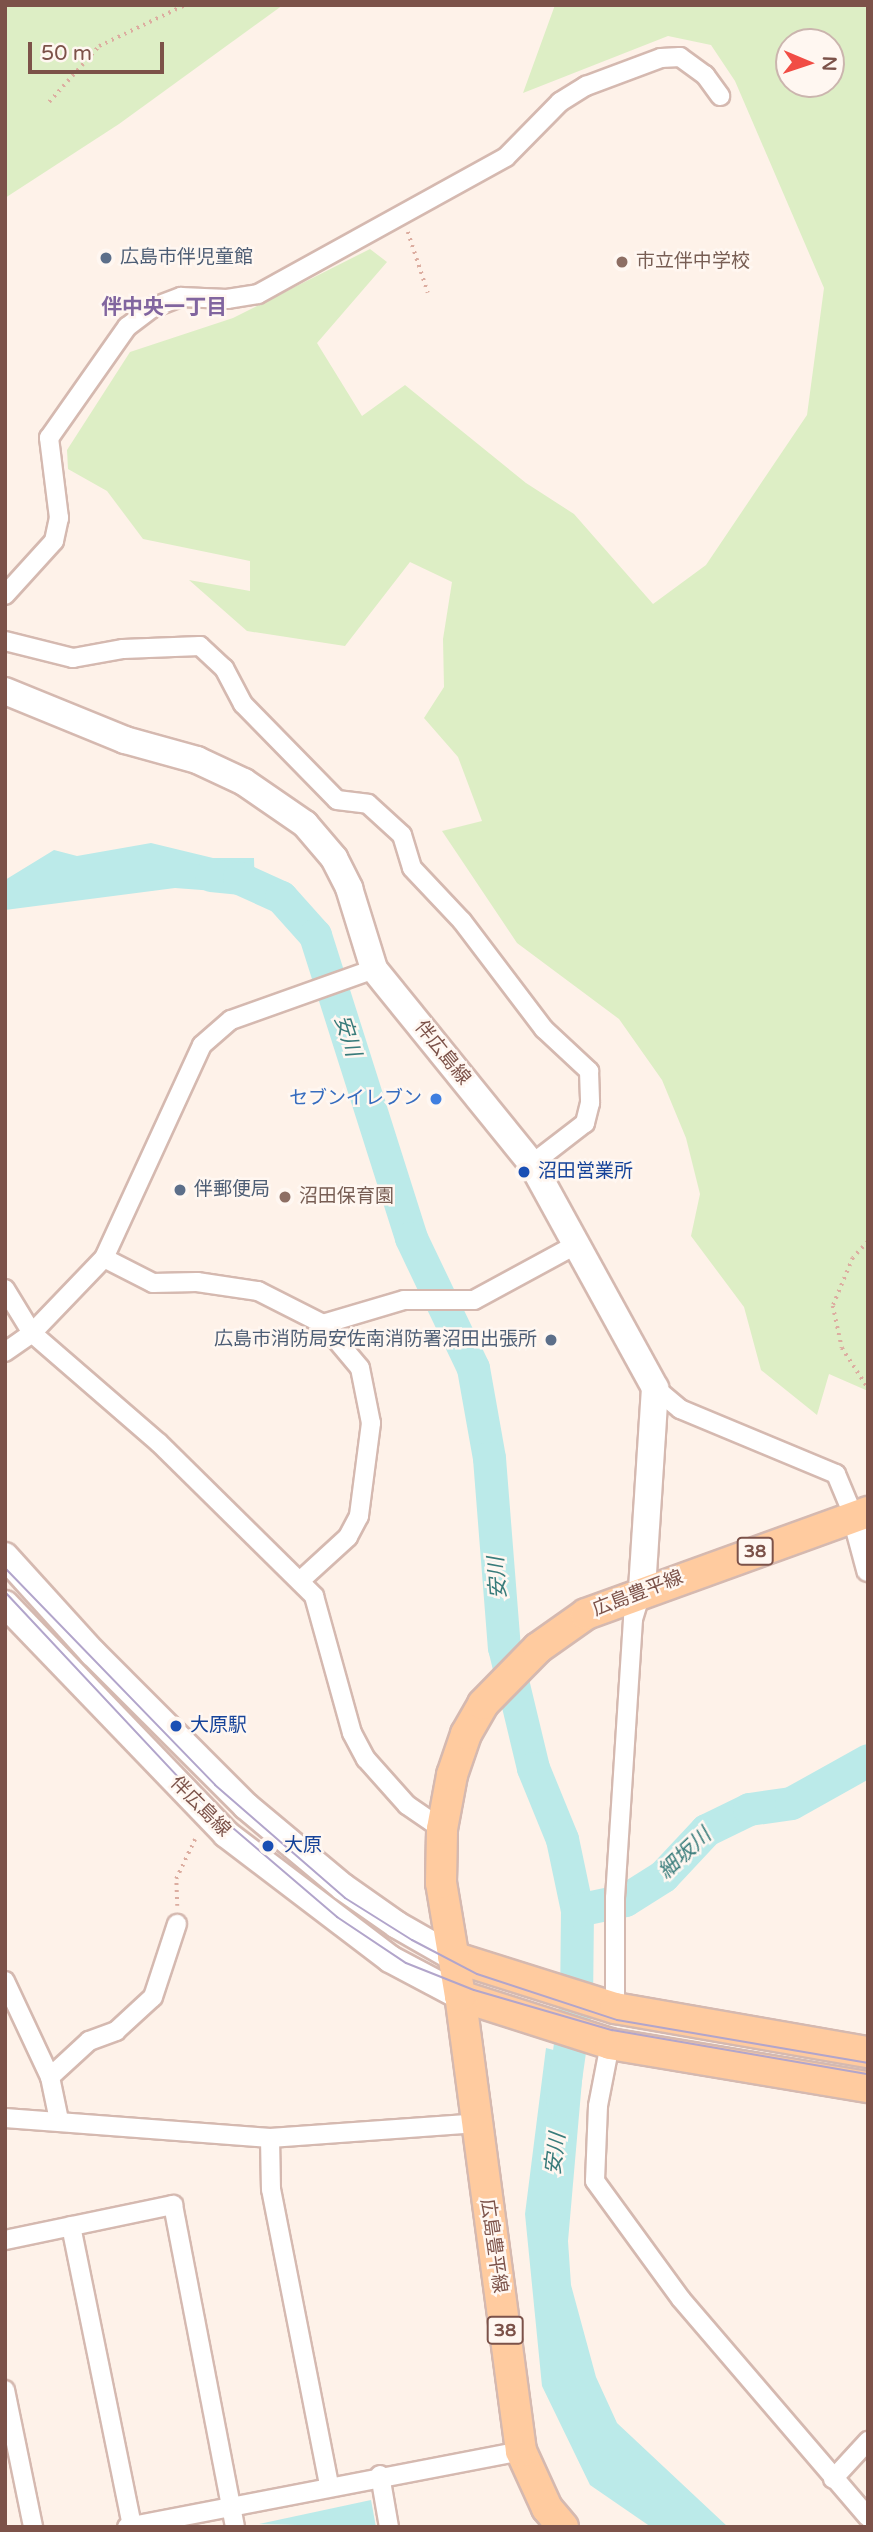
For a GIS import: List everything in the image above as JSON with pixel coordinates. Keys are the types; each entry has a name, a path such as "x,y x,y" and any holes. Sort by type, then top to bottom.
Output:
{"main road":[{"name":"伴広島線","path":"5,691 125,740 197,760 244,782 305,824 334,858 349,888 367,972 532,1164 579,1242 655,1388"},
{"path":"642,1590 655,1388"},
{"name":"広島豊平線","path":"563,2527 547,2508 521,2451 460,1996 441,1883 442,1829 452,1775 466,1734 483,1704 538,1648 586,1614 642,1590 861,1515"},
{"name":"伴広島線","path":"5,1556 93,1653 254,1813 397,1925 453,1956"},
{"name":"伴広島線","path":"5,1604 72,1677 226,1834 390,1959 460,1996"},
{"path":"72,1677 93,1653"},
{"path":"453,1956 610,2007 868,2052"},
{"path":"460,1996 540,2024 606,2043 868,2087"}],"street":[{"path":"5,596 54,541 58,517 49,438 127,327 152,308 181,297 228,299 258,295 402,213 506,158 560,103 586,86 649,63 680,57 705,75 720,96"},
{"path":"5,641 73,658 123,649 200,646 224,668 243,704 337,800 368,804 402,835 412,867 462,921 544,1029 589,1071 590,1102 585,1123 532,1164"},
{"path":"5,1352 32,1333 104,1258 202,1045 231,1020 367,972"},
{"path":"323,1324 404,1300 474,1300 579,1242"},
{"path":"104,1258 153,1283 197,1282 258,1291 323,1324 360,1368 370,1423 359,1516 348,1537 301,1580"},
{"path":"5,1289 32,1333 159,1443 301,1580 314,1596 352,1733 366,1759 407,1805 442,1829"},
{"path":"655,1388 680,1409 836,1475 861,1515 868,1569"},
{"path":"610,2007 634,1619 642,1590"},
{"path":"50,2077 89,2040 116,2031 153,1997 177,1924"},
{"path":"5,1981 50,2077 59,2120"},
{"path":"606,2043 598,2106 595,2181 681,2299 868,2517"},
{"path":"5,2118 270,2138 477,2123"},
{"path":"270,2138 271,2189 329,2486"},
{"path":"5,2240 173,2205 235,2527"},
{"path":"71,2226 130,2527 380,2475 521,2451"},
{"path":"5,2390 33,2527"},
{"path":"833,2479 868,2441"},
{"path":"380,2475 389,2527"}],"path":[{"path":"49,102 99,46 185,5"},
{"path":"402,213 428,293"},
{"path":"868,1242 853,1258 833,1306 842,1348 868,1388"},
{"path":"177,1924 176,1879 195,1839"}],"green space":[{"path":"5,5 283,5 119,124 5,198"},
{"path":"555,5 868,5 868,1391 829,1374 817,1415 761,1370 744,1307 691,1236 700,1194 686,1138 662,1080 619,1019 517,943 442,831 482,821 458,757 424,718 444,687 443,639 452,582 410,562 345,646 247,631 189,580 250,591 250,561 143,539 107,491 68,469 67,450 130,352 233,318 370,249 387,262 317,343 362,416 405,385 526,483 574,514 653,604 706,565 807,415 824,288 735,81 711,45 668,36 523,93"}],"water":[{"path":"151,843 213,858 254,858 255,894 175,888 5,910 5,880 54,850 77,856"},
{"path":"546,2048 584,2058 568,2241 571,2285 596,2377 617,2423 728,2527 651,2527 590,2485 542,2386 525,2214"},
{"path":"371,2500 376,2527 259,2524"}],"waterway":[{"name":"安川","path":"211,875 239,878 281,897 315,935 411,1238 473,1368 489,1458 504,1647 533,1768 562,1839 577,1910 576,2002 562,2100"},
{"name":"細坂川","path":"577,1910 625,1900 663,1876 706,1830 749,1809 791,1803 868,1760"}],"tram line":[{"path":"5,1568 215,1785 345,1898 412,1940 477,1974 617,2020 868,2063"},
{"path":"5,1592 199,1799 337,1917 406,1963 474,1990 612,2030 868,2074"}],"place":[{"name":"広島市伴児童館","path":"106,258"},
{"name":"市立伴中学校","path":"622,262"},
{"name":"セブンイレブン","path":"436,1099"},
{"name":"沼田営業所","path":"524,1172"},
{"name":"伴郵便局","path":"180,1190"},
{"name":"沼田保育園","path":"285,1197"},
{"name":"広島市消防局安佐南消防署沼田出張所","path":"551,1340"},
{"name":"大原駅","path":"176,1726"},
{"name":"大原","path":"268,1846"}],"district":[{"name":"伴中央一丁目","path":"164,308"}]}
